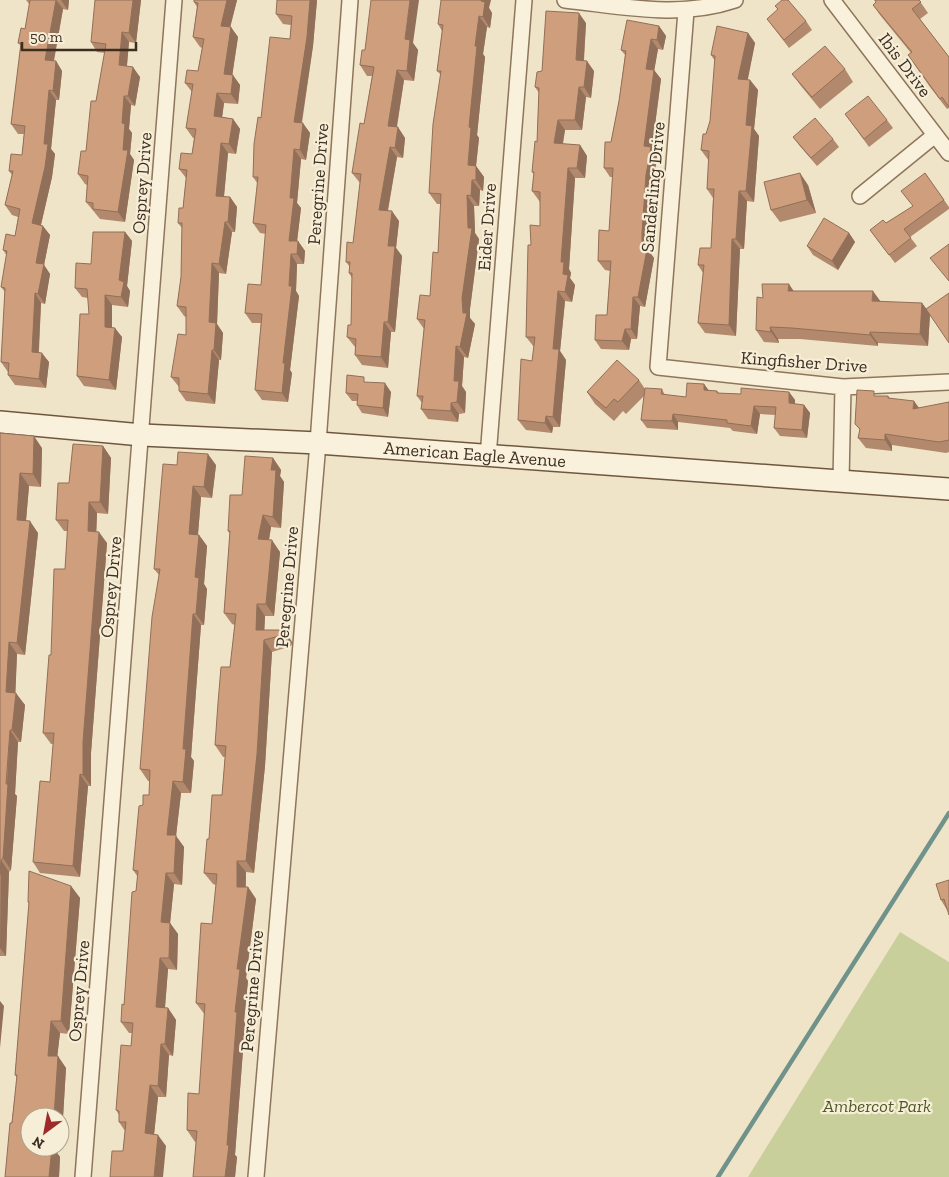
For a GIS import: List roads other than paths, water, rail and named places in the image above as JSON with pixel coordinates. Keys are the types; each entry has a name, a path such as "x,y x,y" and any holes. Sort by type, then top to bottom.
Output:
{"street":[{"name":"Osprey Drive","path":"83,1177 142,435 174,0"},
{"name":"Peregrine Drive","path":"256,1177 318,443 350,0"},
{"name":"Eider Drive","path":"488,457 524,0"},
{"path":"565,0 665,11 686,11 735,0"},
{"name":"Ibis Drive","path":"832,0 949,153"},
{"name":"Sanderling Drive","path":"658,367 686,11"},
{"path":"860,196 935,135"},
{"name":"Kingfisher Drive","path":"658,367 843,387 949,382"},
{"path":"841,480 843,387"},
{"name":"American Eagle Avenue","path":"0,422 142,435 318,443 488,457 949,488"}],"waterway":[{"path":"718,1177 949,813"}],"park label":[{"name":"Ambercot Park","path":"877,1106"}]}
